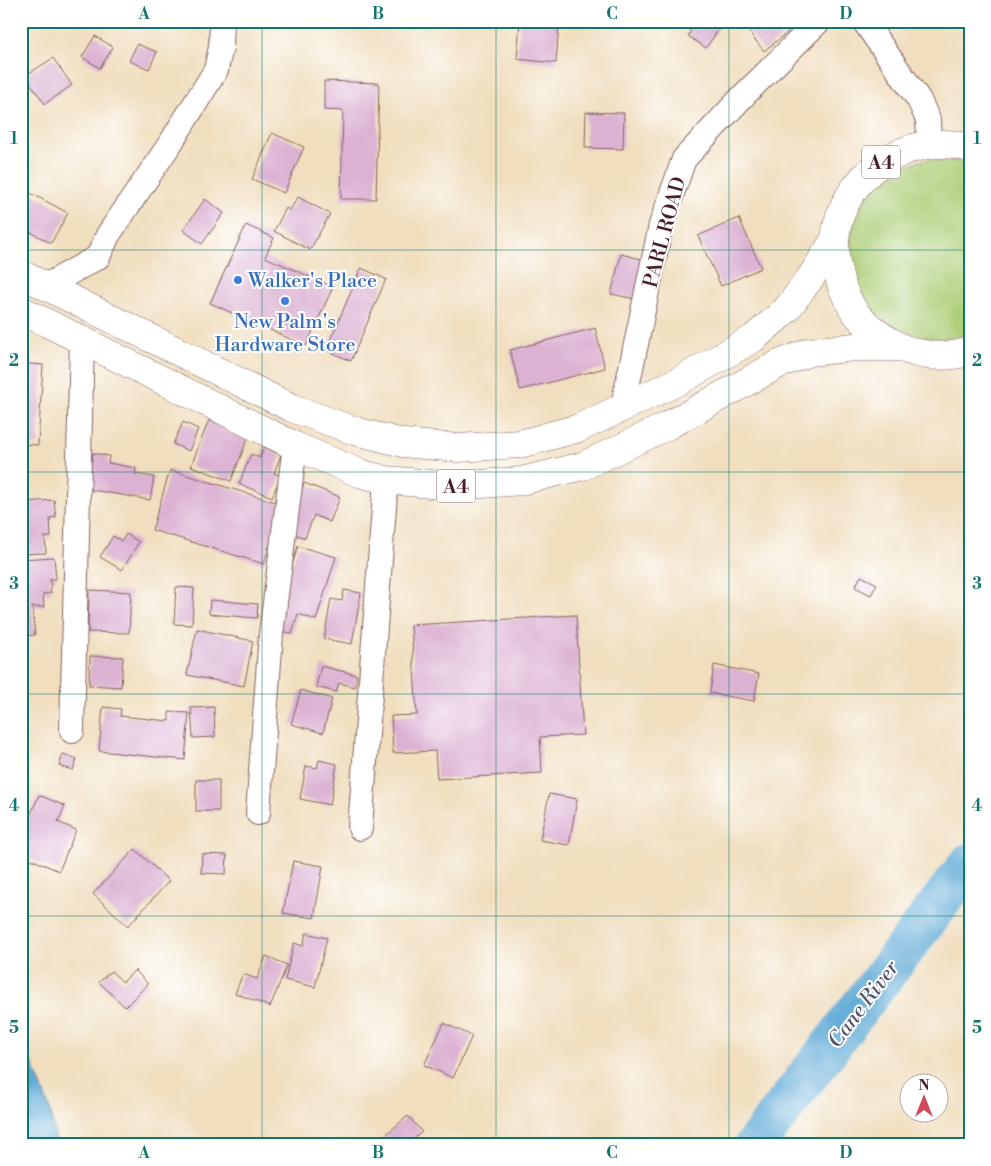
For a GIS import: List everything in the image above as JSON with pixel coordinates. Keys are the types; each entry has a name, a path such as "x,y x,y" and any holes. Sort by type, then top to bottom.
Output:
{"highway":[{"name":"A4","path":"899,347 870,329 849,304 837,273 835,240 842,212 855,186 875,166 900,151 928,144 957,144 970,148"},
{"name":"A4","path":"21,274 292,408 355,431 403,443 458,448 520,444 579,428 681,380 754,338 786,310 811,277 835,240"},
{"name":"A4","path":"21,310 295,446 359,473 386,480 454,486 521,481 583,466 667,426 777,365 809,352 855,347 899,347 929,355 961,354 970,351"}],"street":[{"path":"46,286 98,256 108,235 170,144 216,70 221,47 222,21"},
{"name":"PARL ROAD","path":"623,406 662,226 684,159 745,94 819,21"},
{"path":"864,21 920,100 928,120 928,144"},
{"path":"72,730 82,340"},
{"path":"258,813 271,634 295,446"},
{"path":"360,828 386,480"}],"green space":[{"path":"937,158 970,164 970,333 942,338 914,334 887,321 867,302 855,278 851,252 853,226 864,202 882,181 907,165"}],"water":[{"path":"21,1033 50,1109 57,1145 21,1145"}],"building":[{"path":"520,21 559,24 556,63 517,59"},
{"path":"688,21 718,21 722,24 706,48 688,36 691,31 684,27"},
{"path":"740,21 779,21 788,32 764,51"},
{"path":"95,36 113,47 100,68 82,57"},
{"path":"137,44 157,52 149,69 129,61"},
{"path":"53,58 72,85 45,104 25,76"},
{"path":"324,81 379,83 376,199 341,199 343,111 324,110"},
{"path":"586,112 624,113 623,149 585,148"},
{"path":"272,133 304,147 284,193 252,179"},
{"path":"21,188 68,213 51,243 21,227"},
{"path":"298,197 330,214 310,250 274,231 286,208 290,210"},
{"path":"205,199 224,213 202,244 183,230"},
{"path":"739,218 761,268 721,286 698,236"},
{"name":"New Palm's Hardware Store","path":"246,225 274,238 265,257 333,287 306,346 210,303"},
{"path":"621,254 645,260 635,299 611,294"},
{"path":"361,268 386,279 351,361 326,350"},
{"path":"595,328 605,368 520,390 510,350"},
{"path":"21,363 43,365 38,445 21,444"},
{"path":"209,420 249,435 231,481 191,466"},
{"path":"183,422 198,429 189,451 173,444"},
{"path":"264,447 281,455 274,473 281,476 272,497 239,484 251,454 260,458"},
{"path":"93,453 109,456 108,463 136,468 135,474 154,477 150,500 87,489"},
{"path":"170,470 282,504 264,564 152,530"},
{"path":"304,483 340,497 330,522 314,515 305,538 286,531"},
{"path":"54,500 56,517 50,518 51,537 45,537 46,553 21,554 21,502"},
{"path":"126,534 139,542 122,570 100,557 113,536 122,541"},
{"path":"298,546 336,557 316,620 298,614 292,634 273,628"},
{"path":"54,557 56,579 50,579 51,593 43,594 44,607 32,607 35,635 21,636 21,559"},
{"path":"861,576 877,584 871,595 855,587"},
{"path":"176,587 194,588 192,625 174,624"},
{"path":"89,590 131,592 129,633 88,632"},
{"path":"344,590 361,593 352,644 324,639 331,599 342,601"},
{"path":"210,600 258,604 257,618 209,614"},
{"path":"576,615 583,735 540,737 542,773 437,779 435,751 393,753 391,716 417,715 411,625"},
{"path":"197,629 253,641 244,686 187,675"},
{"path":"90,656 123,657 121,687 89,685"},
{"path":"714,665 759,674 754,701 710,693"},
{"path":"321,666 357,675 355,687 339,683 336,692 316,687"},
{"path":"301,690 332,699 323,733 291,724"},
{"path":"103,707 121,709 120,716 169,721 169,712 189,713 185,760 99,751"},
{"path":"214,707 215,737 193,738 191,708"},
{"path":"63,754 77,759 73,770 59,766"},
{"path":"319,760 337,764 330,805 300,799 306,766 317,768"},
{"path":"196,780 219,780 219,811 196,811"},
{"path":"549,794 577,799 569,845 540,840"},
{"path":"39,795 65,806 58,822 76,830 59,871 21,855 21,837"},
{"path":"135,849 169,881 128,926 93,894"},
{"path":"202,854 227,855 226,874 201,873"},
{"path":"293,861 323,866 314,918 283,913"},
{"path":"306,933 327,938 315,987 285,980 294,943 303,946"},
{"path":"266,956 287,965 270,1007 235,993 243,974 257,979"},
{"path":"135,970 148,984 125,1007 99,982 111,971 123,982"},
{"path":"444,1023 472,1036 453,1078 424,1065"},
{"path":"408,1116 422,1132 406,1145 391,1145 384,1136"}],"waterway":[{"name":"Cane River","path":"755,1145 970,863"}],"place":[{"name":"Walker's Place","path":"238,280"},
{"name":"New Palm's Hardware Store","path":"285,301"}]}
